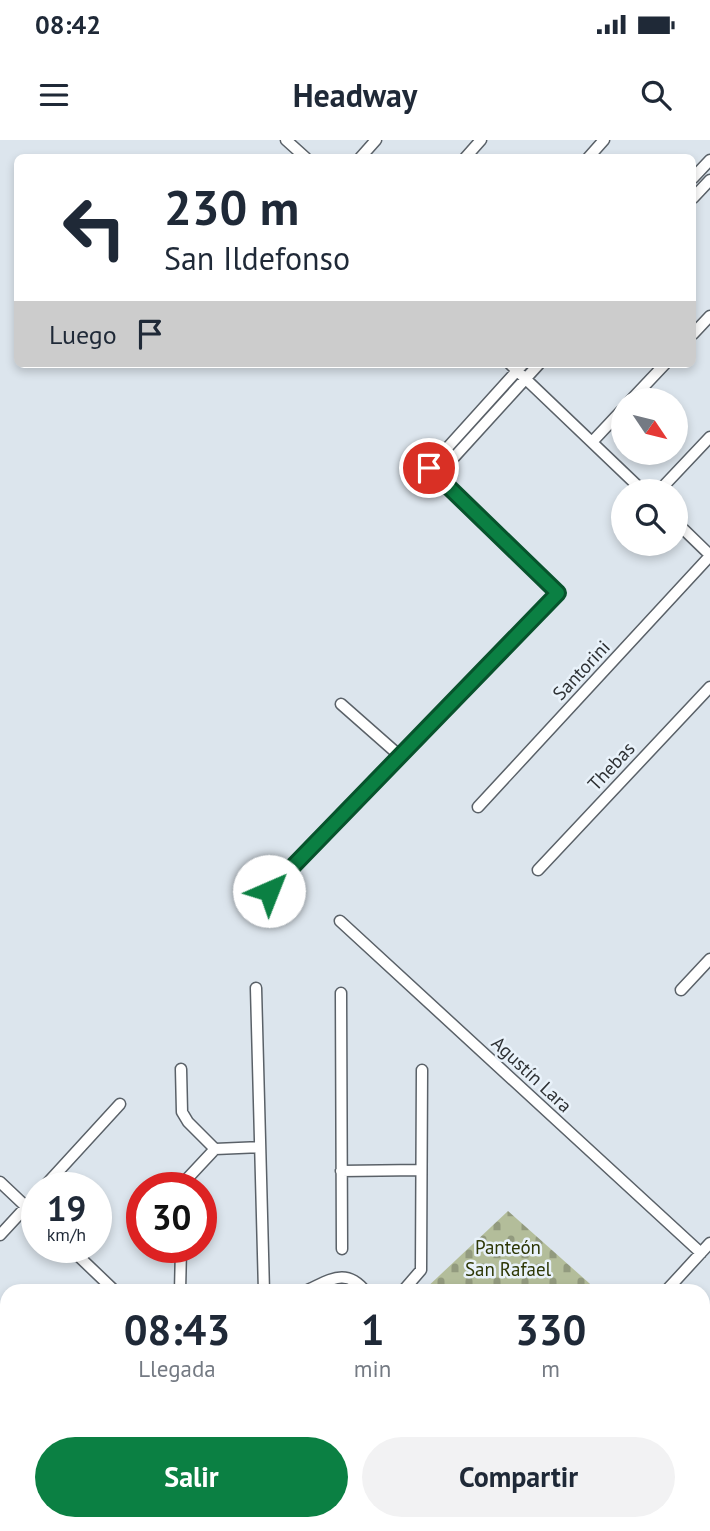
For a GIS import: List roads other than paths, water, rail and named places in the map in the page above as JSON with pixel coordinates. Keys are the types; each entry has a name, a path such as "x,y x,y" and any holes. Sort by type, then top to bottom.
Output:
{"street":[{"path":"285,140 301,154"},
{"path":"364,154 376,140"},
{"path":"469,154 481,140"},
{"path":"592,154 604,140"},
{"path":"696,175 710,160"},
{"path":"696,195 710,180"},
{"path":"696,331 710,316"},
{"path":"643,388 661,368"},
{"path":"269,891 558,593 433,472 519,369 630,479"},
{"path":"592,442 611,422"},
{"path":"670,479 710,436"},
{"path":"688,534 710,555"},
{"name":"Santorini","path":"478,807 710,555"},
{"name":"Thebas","path":"538,870 710,687"},
{"path":"341,704 400,756"},
{"name":"Agustín Lara","path":"340,921 701,1253"},
{"path":"681,990 710,959"},
{"path":"257,988 264,1284"},
{"path":"341,993 342,1249"},
{"path":"181,1069 182,1112 188,1122 215,1149"},
{"path":"409,1284 421,1270 422,1070"},
{"path":"58,1172 120,1104"},
{"path":"193,1172 215,1149 261,1147"},
{"path":"341,1171 421,1170"},
{"path":"0,1182 21,1202"},
{"path":"0,1236 21,1213"},
{"path":"672,1284 710,1243"},
{"path":"85,1263 106,1282"},
{"path":"180,1284 181,1263"},
{"path":"321,1284 336,1277 352,1278 358,1284"}],"park label":[{"name":"Panteón San Rafael","path":"508,1258"}]}
